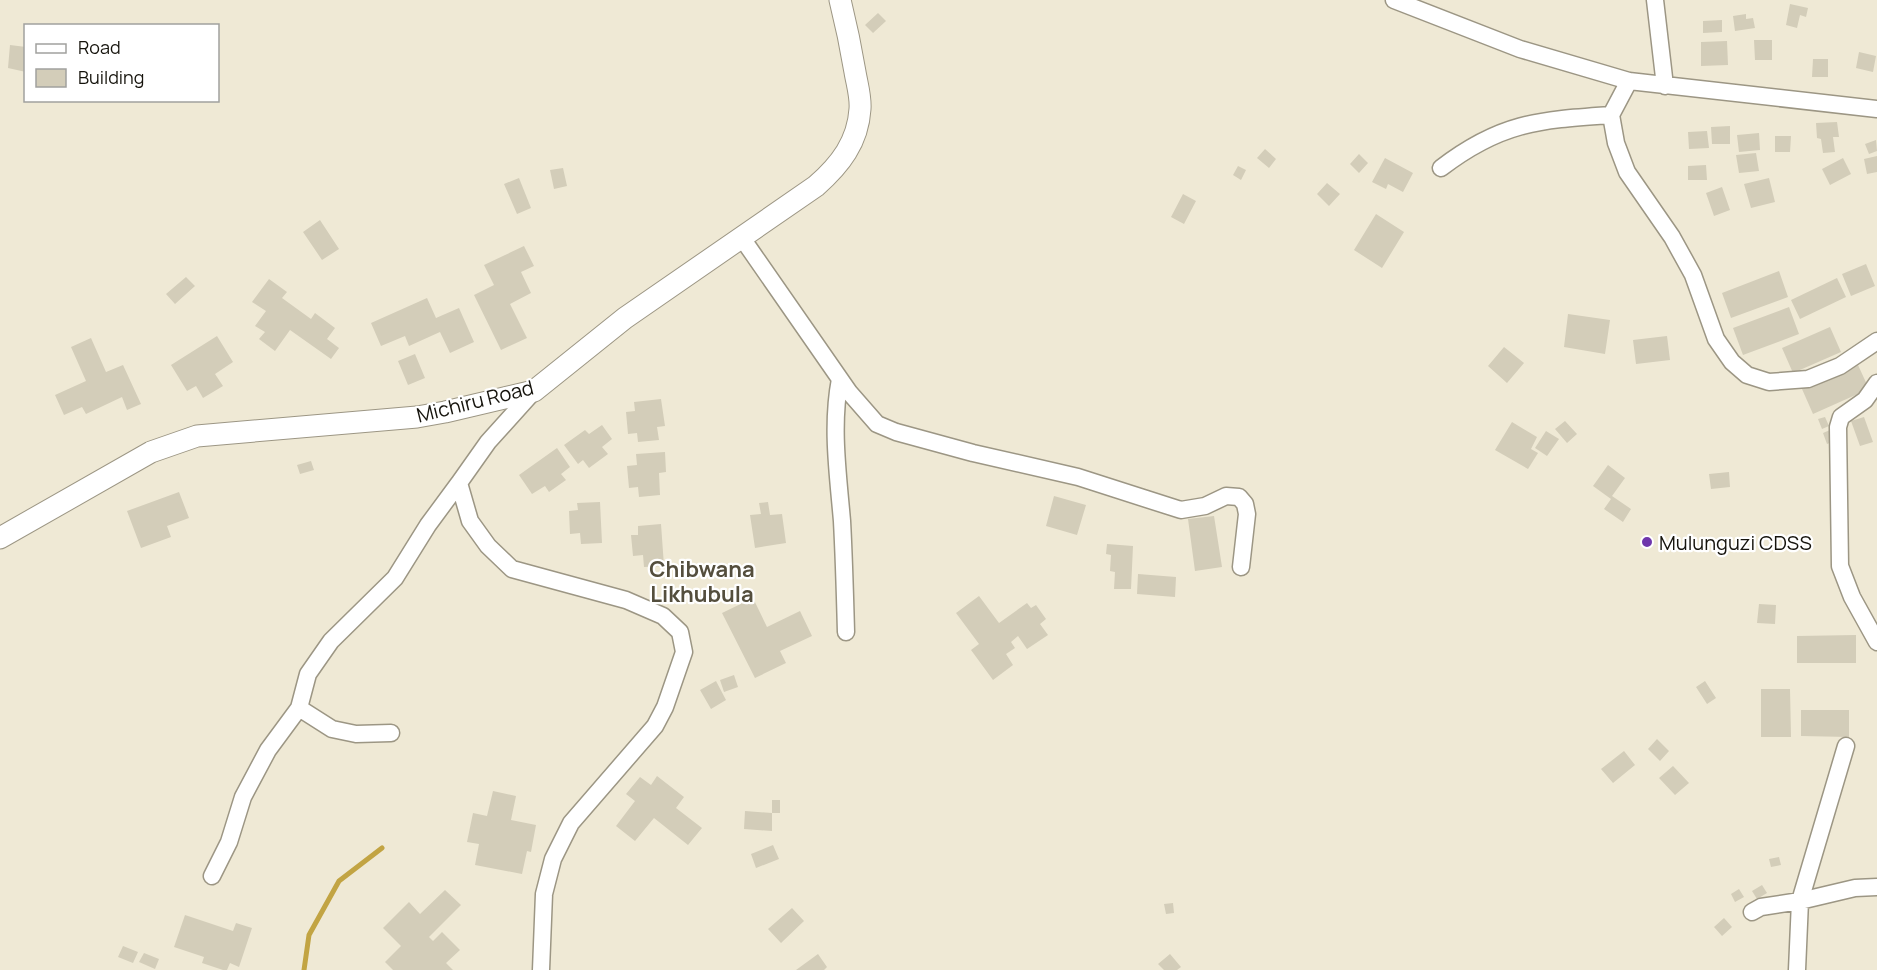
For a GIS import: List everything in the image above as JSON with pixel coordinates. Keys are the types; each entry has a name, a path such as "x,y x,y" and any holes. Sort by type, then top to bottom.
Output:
{"street":[{"name":"Michiru Road","path":"0,538 151,452 197,436 417,417 534,391 625,318 816,186 830,174 849,150 857,131 860,107 851,46 840,0"},
{"path":"1394,0 1520,49 1629,81 1877,109"},
{"path":"1655,0 1665,86"},
{"path":"1629,81 1611,115 1616,143 1627,172 1672,237 1694,275 1716,339 1732,362 1747,375 1770,382 1808,379 1840,366 1877,340"},
{"path":"1441,168 1477,143 1500,132 1534,122 1611,115"},
{"path":"742,238 840,379 866,413 878,424 896,432 973,453 1078,477 1181,510 1205,506 1226,496 1239,498 1245,504 1247,514 1240,567"},
{"path":"840,379 835,402 834,424 843,536 846,632"},
{"path":"1877,383 1865,399 1841,417 1838,438 1840,566 1852,597 1877,642"},
{"path":"212,876 229,842 243,797 268,750 299,708 308,674 331,641 395,578 428,525 488,442 534,391"},
{"path":"459,483 470,521 488,546 512,569 626,600 663,616 680,632 684,652 665,707 655,726 571,823 553,859 544,894 541,970"},
{"path":"299,708 332,729 356,734 391,733"},
{"path":"1797,970 1800,901 1846,746"},
{"path":"1752,912 1761,907 1800,901 1855,888 1877,887"}],"building":[{"path":"1790,4 1808,8 1806,17 1800,15 1797,28 1786,25"},
{"path":"878,13 886,21 873,33 865,25"},
{"path":"1746,14 1746,19 1753,18 1755,28 1735,31 1733,16"},
{"path":"1722,20 1722,32 1703,33 1703,21"},
{"path":"1754,40 1772,40 1772,60 1755,60"},
{"path":"1727,41 1728,65 1701,66 1701,42"},
{"path":"10,45 24,47 24,72 8,68"},
{"path":"1859,52 1876,56 1873,72 1856,68"},
{"path":"1813,59 1828,59 1828,77 1812,77"},
{"path":"1837,122 1839,137 1833,137 1835,152 1823,153 1821,139 1817,138 1816,123"},
{"path":"1730,126 1730,144 1712,144 1711,127"},
{"path":"1707,131 1709,148 1689,149 1688,132"},
{"path":"1759,133 1760,150 1739,152 1737,135"},
{"path":"1775,136 1791,136 1790,152 1775,152"},
{"path":"1876,140 1877,151 1869,154 1865,144"},
{"path":"1265,149 1276,159 1269,168 1257,158"},
{"path":"1756,153 1759,171 1739,173 1736,155"},
{"path":"1359,154 1368,163 1359,173 1350,164"},
{"path":"1877,156 1877,172 1867,174 1864,159"},
{"path":"1385,158 1413,173 1403,192 1388,184 1386,189 1372,182"},
{"path":"1843,158 1851,174 1830,185 1822,169"},
{"path":"1706,165 1707,180 1688,180 1688,166"},
{"path":"1238,166 1246,170 1241,180 1233,175"},
{"path":"563,168 567,186 554,189 550,170"},
{"path":"519,178 531,208 517,214 504,184"},
{"path":"1769,178 1775,202 1751,208 1744,184"},
{"path":"1327,183 1340,194 1329,206 1317,194"},
{"path":"1722,187 1730,210 1714,216 1706,193"},
{"path":"1183,194 1196,201 1184,224 1171,217"},
{"path":"1376,214 1404,232 1382,268 1354,250"},
{"path":"320,220 339,249 322,260 303,232"},
{"path":"524,246 534,266 521,272 531,293 510,304 527,338 501,350 474,295 494,285 484,265"},
{"path":"1866,264 1875,286 1851,296 1842,274"},
{"path":"1779,271 1788,297 1731,318 1722,293"},
{"path":"186,277 195,286 175,304 166,294"},
{"path":"1837,278 1846,297 1800,319 1791,300"},
{"path":"269,279 287,292 282,298 311,319 315,313 335,328 327,339 339,348 331,359 290,330 275,351 259,339 265,332 255,326 266,311 252,302"},
{"path":"427,298 436,318 459,308 474,342 450,353 440,332 409,346 405,336 381,346 371,323"},
{"path":"1789,307 1799,334 1743,355 1733,328"},
{"path":"1568,314 1610,320 1605,354 1564,347"},
{"path":"1830,327 1841,352 1793,373 1782,348"},
{"path":"217,336 233,362 215,374 223,386 203,398 196,386 187,391 171,365"},
{"path":"1667,336 1670,360 1636,364 1633,340"},
{"path":"91,338 106,372 123,365 141,404 127,410 122,397 86,414 82,407 64,415 55,395 86,381 71,347"},
{"path":"1504,347 1524,363 1507,383 1488,366"},
{"path":"415,354 425,378 408,385 398,361"},
{"path":"1858,365 1869,389 1813,414 1802,389"},
{"path":"661,399 665,426 657,427 659,440 638,442 637,433 628,434 626,412 635,411 634,402"},
{"path":"1825,417 1829,426 1822,429 1818,419"},
{"path":"1864,417 1873,442 1860,446 1851,421"},
{"path":"1565,421 1577,434 1567,443 1555,429"},
{"path":"1512,422 1537,437 1531,449 1538,453 1528,469 1495,450"},
{"path":"602,425 612,439 602,447 608,454 589,468 583,460 578,464 564,445 585,430 589,434"},
{"path":"1830,430 1835,441 1827,444 1823,433"},
{"path":"1546,431 1559,439 1547,456 1535,448"},
{"path":"557,448 570,467 561,474 566,480 549,492 545,486 532,494 519,475"},
{"path":"665,452 666,472 659,473 660,495 639,497 638,487 629,488 627,466 637,465 636,454"},
{"path":"311,461 314,470 300,474 297,465"},
{"path":"1608,465 1625,478 1612,496 1631,509 1623,522 1604,509 1611,499 1593,486"},
{"path":"1729,472 1730,487 1711,489 1709,474"},
{"path":"179,492 189,518 167,526 171,537 141,548 127,511"},
{"path":"1054,496 1086,505 1077,535 1046,526"},
{"path":"600,502 602,543 581,544 580,533 570,534 569,511 578,510 577,503"},
{"path":"768,502 770,515 782,514 786,543 755,548 750,515 761,514 759,503"},
{"path":"1214,516 1222,567 1195,571 1188,519"},
{"path":"661,524 664,566 644,567 643,555 633,556 631,535 638,535 638,526"},
{"path":"1107,544 1133,546 1131,589 1114,589 1115,572 1110,571 1111,555 1106,554"},
{"path":"1138,574 1176,577 1175,597 1137,594"},
{"path":"979,596 999,623 1027,603 1031,608 1036,605 1046,619 1040,624 1048,635 1027,649 1018,636 1011,642 1015,648 1006,654 1013,665 993,680 971,650 979,644 956,613"},
{"path":"753,598 767,627 800,611 812,636 780,651 786,663 755,678 722,613"},
{"path":"1759,604 1776,605 1775,624 1757,623"},
{"path":"1856,635 1856,663 1797,663 1797,636"},
{"path":"734,675 738,687 724,692 720,680"},
{"path":"716,681 726,700 711,709 700,690"},
{"path":"1705,681 1716,698 1707,704 1696,687"},
{"path":"1761,689 1790,689 1791,737 1761,737"},
{"path":"1801,710 1849,710 1849,737 1801,736"},
{"path":"1657,739 1669,751 1660,761 1648,749"},
{"path":"1624,751 1635,765 1613,783 1601,769"},
{"path":"1673,766 1689,783 1675,795 1659,778"},
{"path":"657,776 684,797 676,808 702,828 688,845 654,818 635,841 616,826 635,801 626,794 640,777 651,785"},
{"path":"493,791 516,796 511,820 536,825 531,852 527,851 522,874 475,865 479,844 467,842 473,813 487,816"},
{"path":"772,800 780,800 780,813 772,813"},
{"path":"745,811 772,813 772,831 744,829"},
{"path":"773,845 779,859 756,868 751,854"},
{"path":"1779,857 1781,865 1771,867 1769,859"},
{"path":"1762,885 1767,893 1757,899 1752,891"},
{"path":"1739,889 1744,897 1735,902 1731,894"},
{"path":"445,890 461,905 429,937 433,941 442,932 460,950 446,963 453,970 393,970 385,962 401,946 383,928 409,902 420,914"},
{"path":"1173,903 1174,913 1166,914 1164,904"},
{"path":"792,908 804,921 781,943 768,929"},
{"path":"185,915 233,931 236,923 252,928 239,967 230,963 227,970 223,970 202,963 204,957 174,947"},
{"path":"1724,918 1732,927 1722,936 1714,927"},
{"path":"123,946 138,952 133,963 118,957"},
{"path":"144,953 159,959 155,969 139,962"},
{"path":"818,954 827,967 824,970 796,970"},
{"path":"1170,954 1181,967 1177,970 1164,970 1158,964"}],"waterway":[{"path":"304,970 309,935 339,881 382,848"}],"place":[{"name":"Mulunguzi CDSS","path":"1647,542"}],"district":[{"name":"Chibwana Likhubula","path":"702,582"}]}
